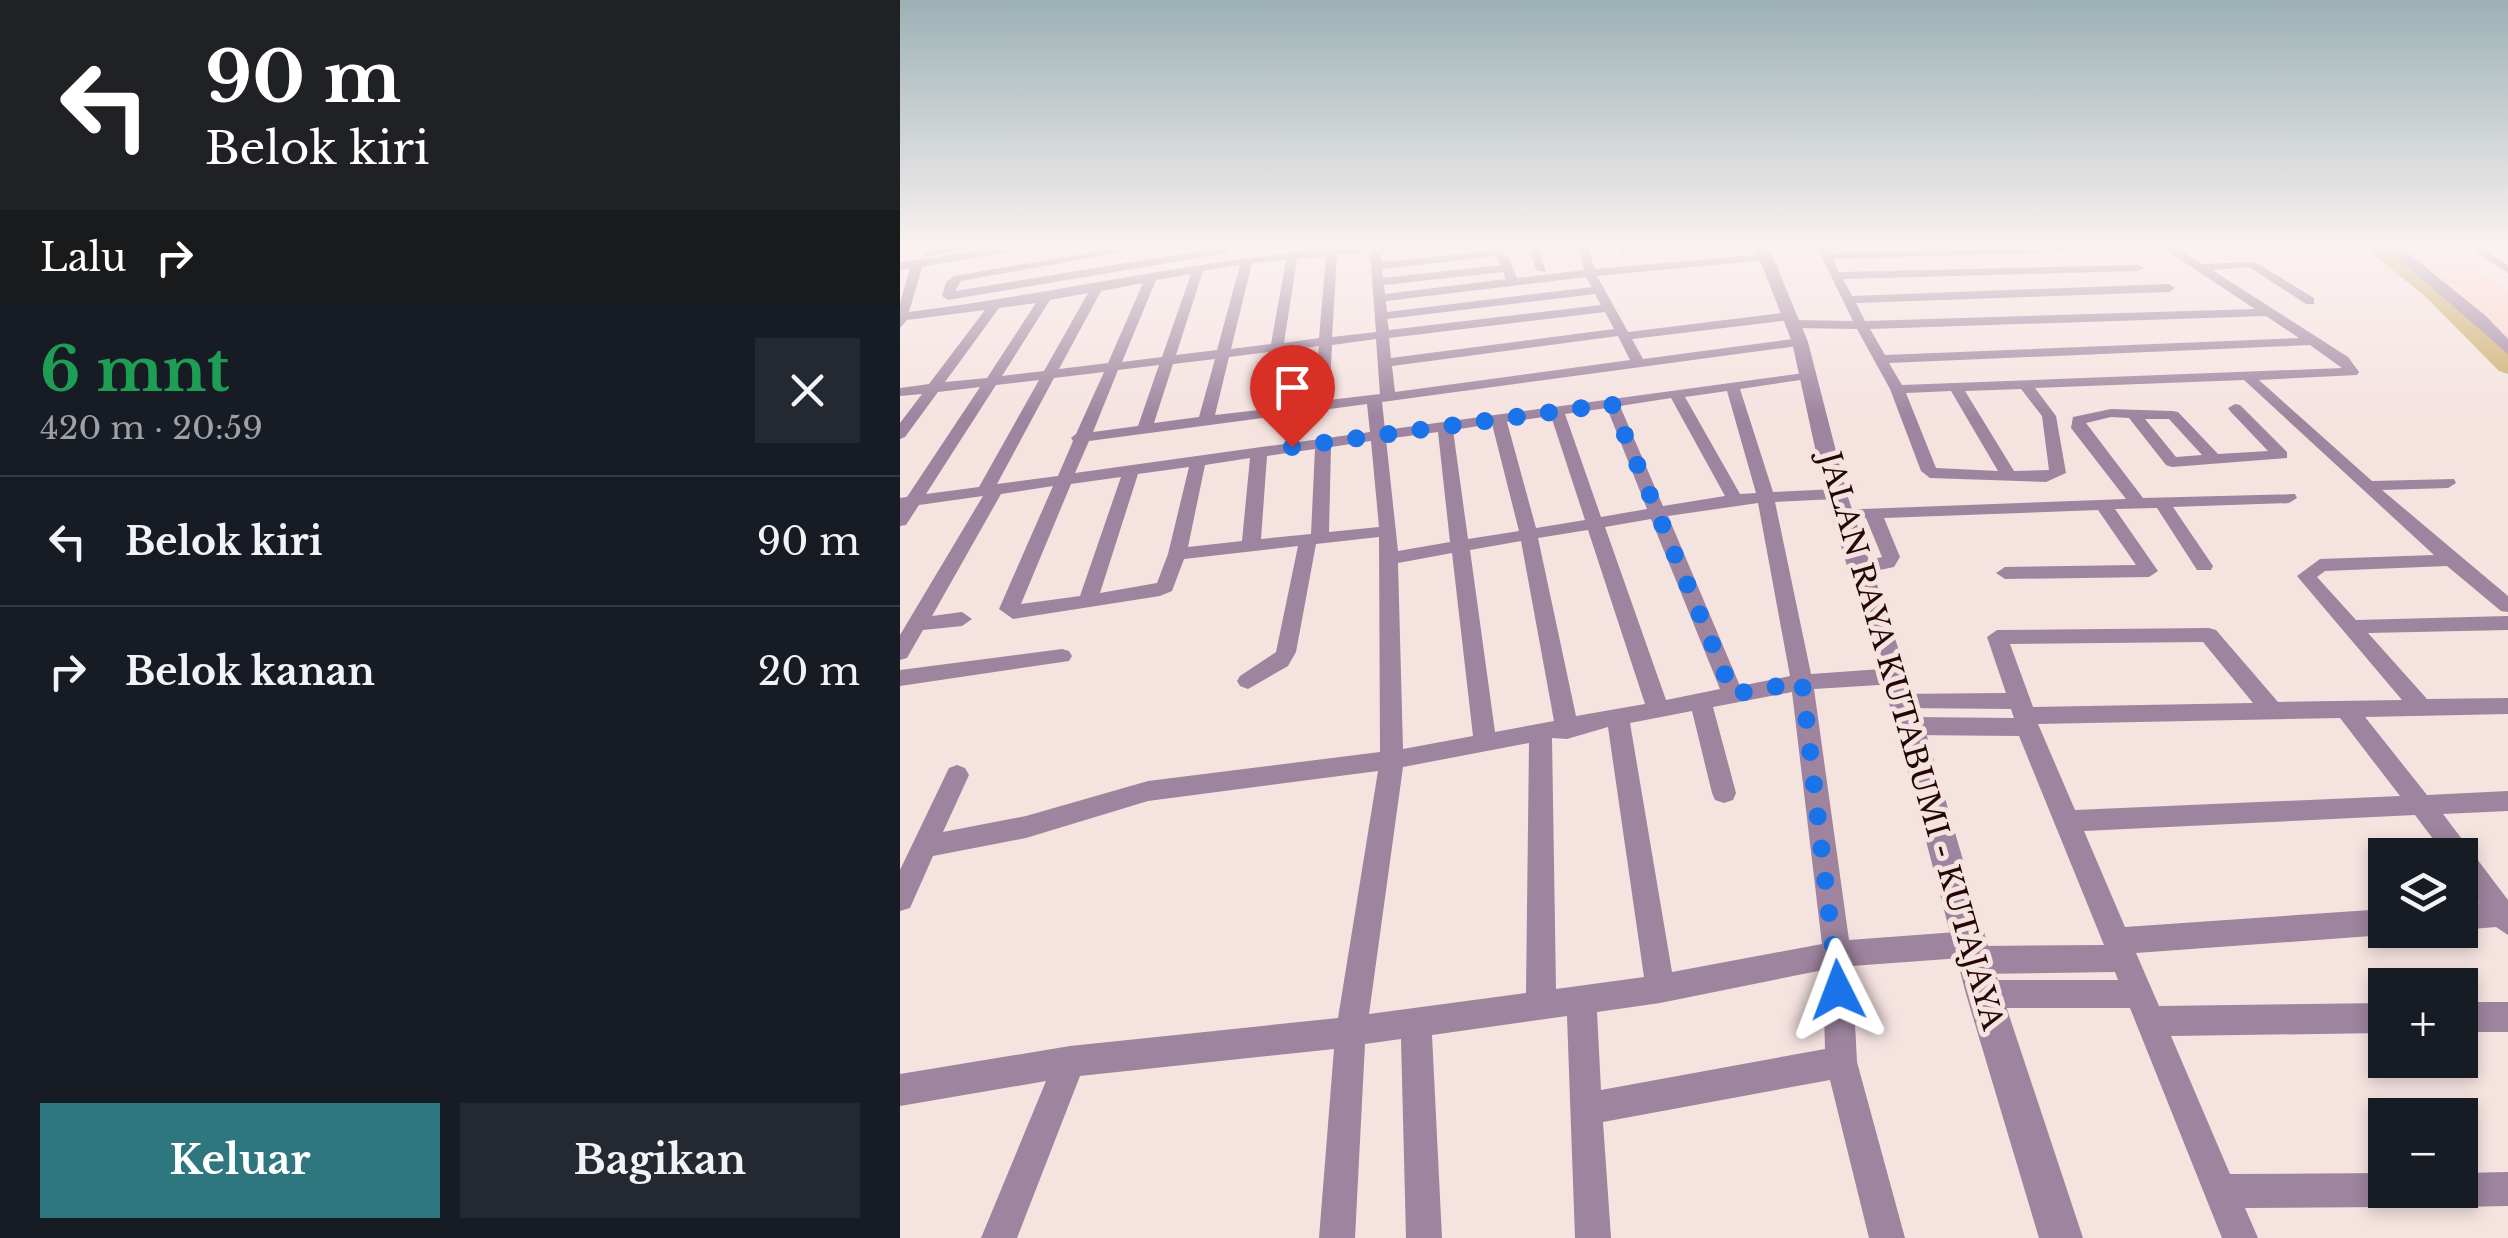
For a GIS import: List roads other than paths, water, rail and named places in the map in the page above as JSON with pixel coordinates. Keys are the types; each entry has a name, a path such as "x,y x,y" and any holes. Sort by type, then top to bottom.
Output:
{"street":[{"path":"902,320 1009,303"},
{"path":"900,521 907,502 1042,303"},
{"path":"900,652 1088,303"},
{"path":"1140,303 1009,609 1013,612 1087,603 1161,590 1176,554 1198,461"},
{"path":"1144,430 1188,303"},
{"path":"1206,421 1236,303"},
{"path":"1266,413 1276,349 1276,303"},
{"path":"1321,406 1330,303"},
{"path":"1338,1238 1351,1031 1392,760 1387,545 1377,436 1385,364 1381,303"},
{"path":"1382,316 1492,303"},
{"path":"1606,303 1639,364"},
{"name":"JALAN RAYA KUTABUMI - KUTAJAYA","path":"1785,303 1795,328 1839,504 1862,568 1984,994 2061,1238"},
{"path":"1851,303 1897,389 1929,471 1936,476 2046,477 2058,472 2049,416 2024,384"},
{"path":"2188,303 2204,315"},
{"path":"1897,389 2250,379 2352,372 2343,360 2256,303"},
{"path":"2460,303 2508,349"},
{"path":"900,434 995,305"},
{"path":"900,392 1609,308"},
{"path":"1385,364 1622,334 2270,312"},
{"path":"1080,438 1639,364 1795,328"},
{"path":"1881,359 2312,342"},
{"path":"907,502 1807,376"},
{"path":"2250,379 2508,606"},
{"path":"1733,388 1765,496 1802,682 1837,954 1841,1062 1888,1238"},
{"path":"1956,388 2009,476"},
{"path":"1677,396 1735,500"},
{"path":"1612,404 1733,694"},
{"path":"2134,413 2172,462 2282,455 2235,408"},
{"path":"1557,412 1658,710"},
{"path":"2138,504 2079,428 2078,420 2091,414 2173,415 2215,460"},
{"path":"1500,420 1529,537 1554,732 1540,1003"},
{"path":"1445,428 1486,742"},
{"path":"1248,681 1280,661 1286,652 1314,540 1324,442"},
{"path":"1251,546 1260,452"},
{"path":"1087,603 1131,471"},
{"path":"2368,486 2448,482"},
{"path":"1176,554 1314,540 1460,548 1765,496 1839,504 1873,513 2289,498"},
{"path":"2162,503 2204,566"},
{"path":"2005,573 2150,571 2103,505"},
{"path":"1862,568 1887,563 1891,557 1873,513"},
{"path":"2422,708 2306,576 2311,568 2452,560"},
{"path":"918,624 962,618"},
{"path":"2350,626 2508,624"},
{"path":"2240,1238 2023,715 1997,637 2202,634 2216,640 2272,711"},
{"path":"900,678 1062,656"},
{"path":"924,847 1026,827 1148,791 1392,760 1802,682 1902,701 2023,715 2508,706"},
{"path":"1701,702 1724,793"},
{"path":"2346,709 2448,838"},
{"path":"1618,720 1660,989"},
{"path":"900,898 957,774"},
{"path":"2067,821 2508,802"},
{"path":"2478,879 2506,916"},
{"path":"2478,917 2506,916"},
{"path":"900,1090 1070,1062 1351,1031 1660,989 1837,954 2121,949 2368,924"},
{"path":"1984,994 2146,1008 2368,1017"},
{"path":"1581,998 1593,1238"},
{"path":"2478,1017 2508,1016"},
{"path":"1416,1022 1424,1238"},
{"path":"999,1238 1070,1062"},
{"path":"1586,1109 1841,1062"},
{"path":"2220,1190 2368,1190"},
{"path":"2478,1190 2508,1190"}],"waterway":[{"path":"2445,303 2508,366"}]}
